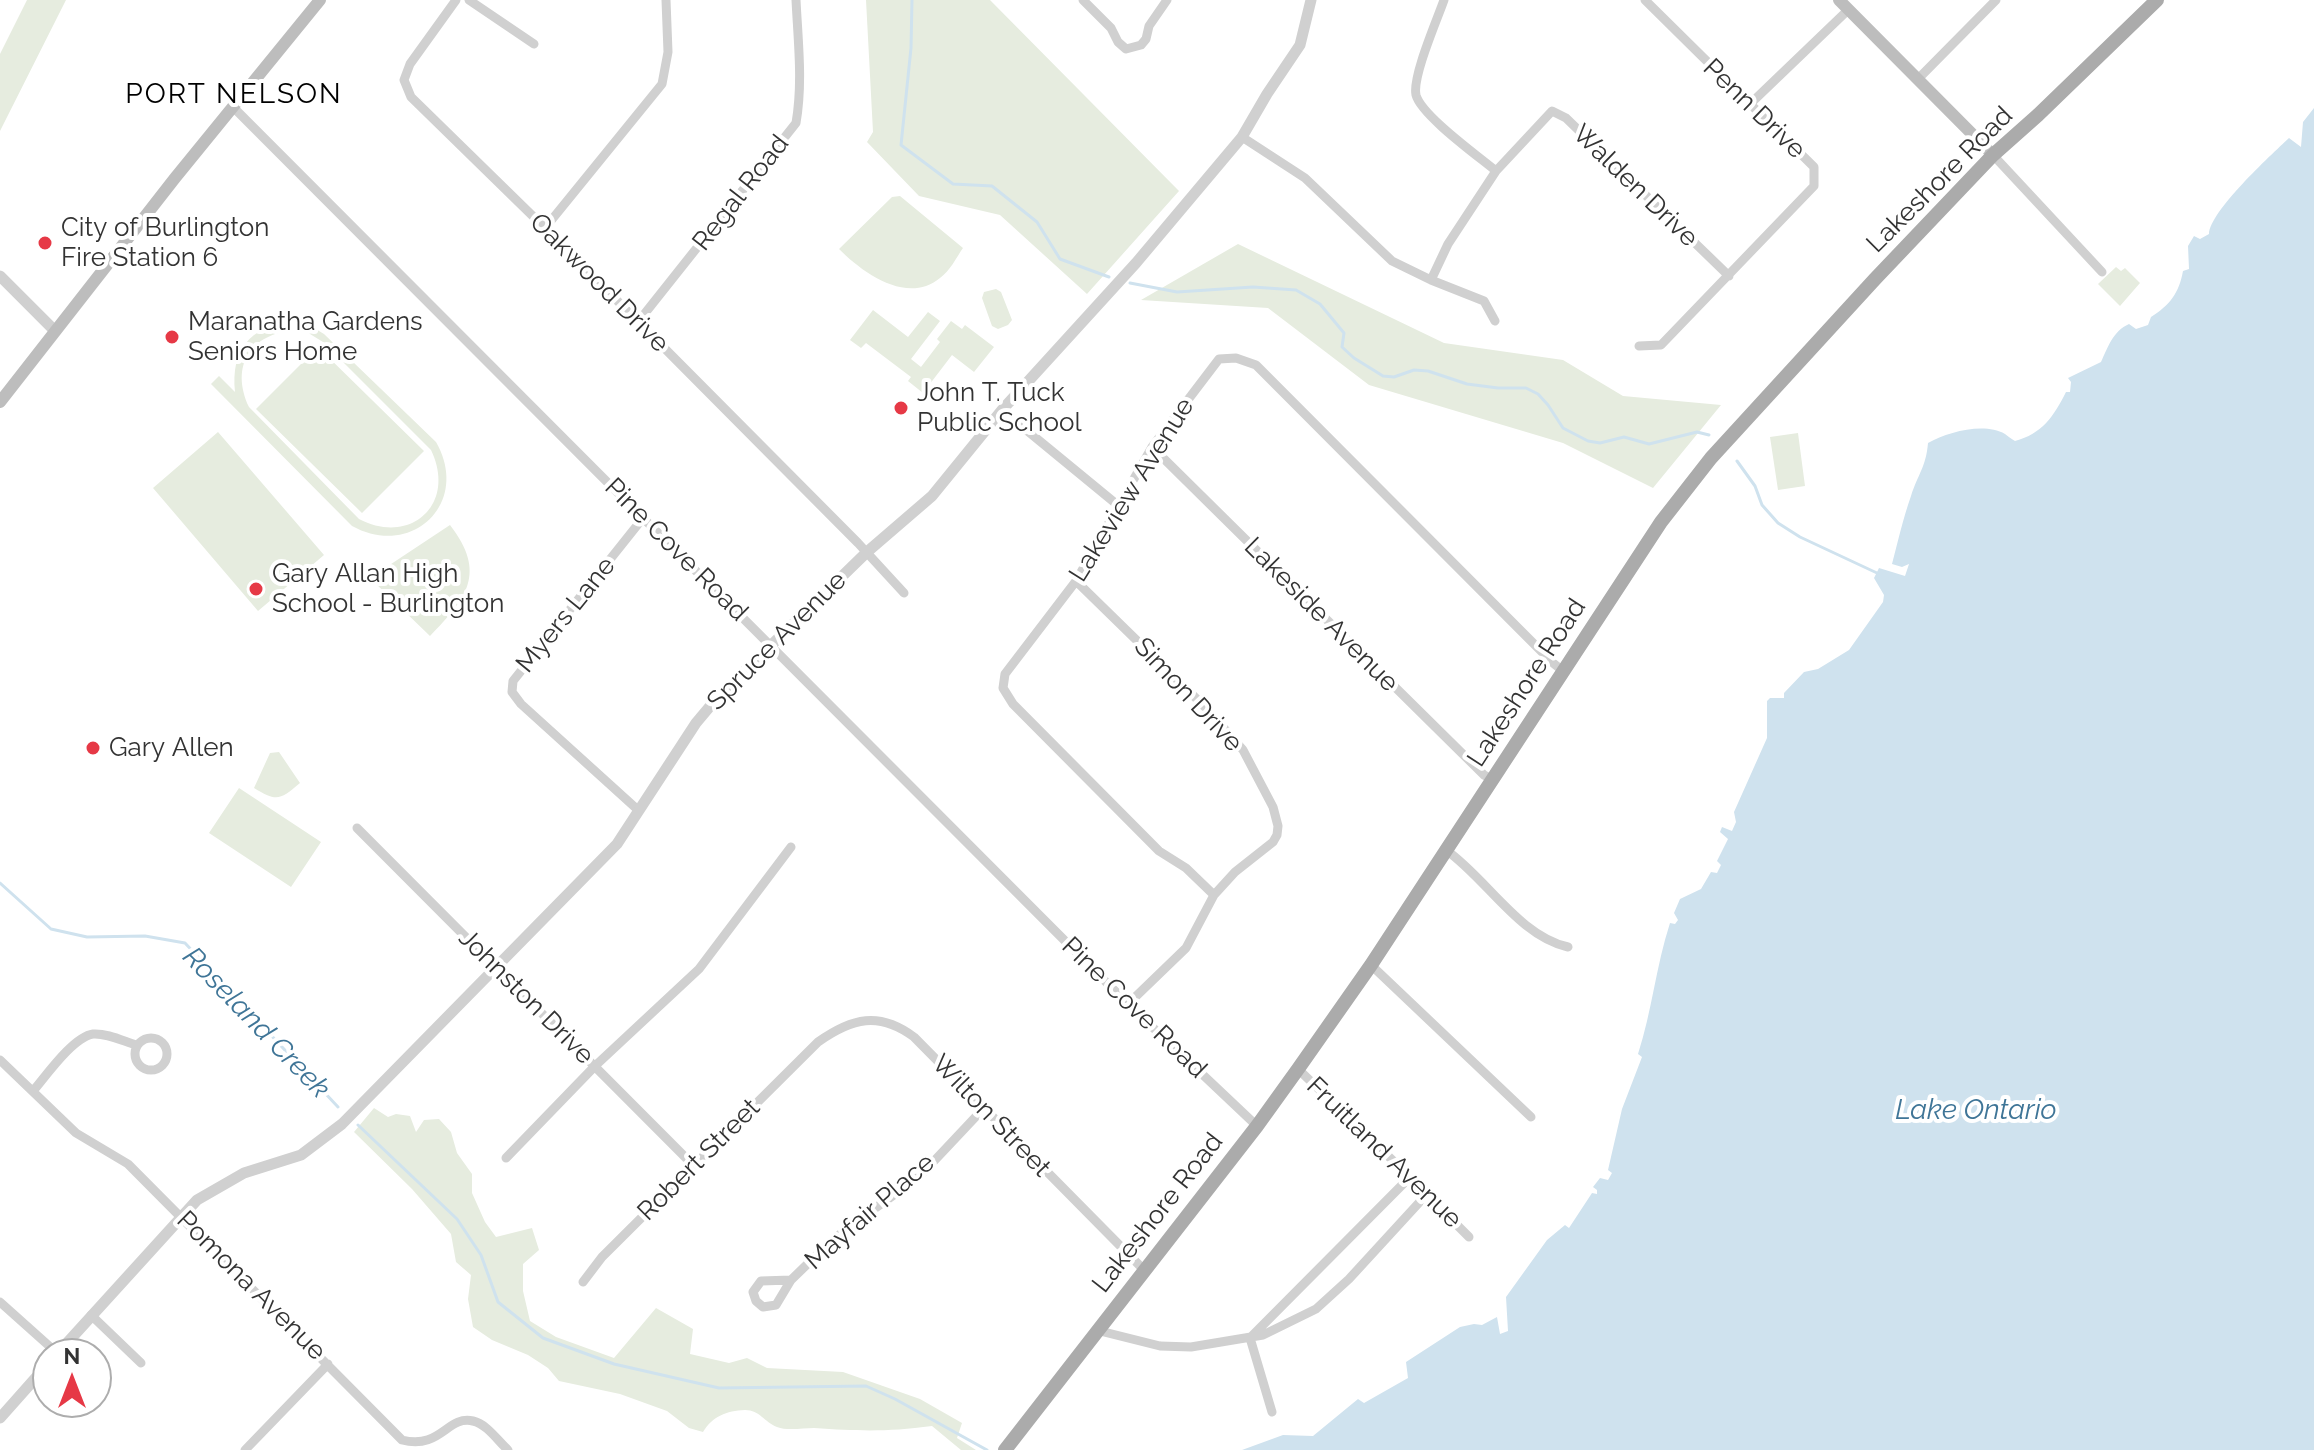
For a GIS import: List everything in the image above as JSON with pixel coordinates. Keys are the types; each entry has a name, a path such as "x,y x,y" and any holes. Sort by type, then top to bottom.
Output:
{"main road":[{"path":"0,402 320,0"},
{"path":"1839,0 1993,155"},
{"name":"Lakeshore Road","path":"1006,1449 1298,1069 1371,965 1661,522 1697,474 1993,155 2157,0"}],"street":[{"name":"Oakwood Drive","path":"456,0 410,64 404,80 411,97 545,228 904,593"},
{"path":"469,0 534,44"},
{"path":"545,228 662,84 668,52 666,0"},
{"name":"Regal Road","path":"638,322 796,123 799,88 796,0"},
{"path":"1083,0 1111,28 1118,42 1126,49 1141,45 1167,0"},
{"name":"Spruce Avenue","path":"71,1338 197,1200 244,1173 301,1155 342,1124 617,844 696,723 717,698 867,552 932,496 1002,410 1136,263 1242,137 1300,45 1311,0"},
{"path":"1444,0 1416,80 1416,94 1424,110 1496,171"},
{"name":"Penn Drive","path":"1639,346 1661,345 1814,186 1815,177 1814,167 1645,0"},
{"path":"1918,79 1996,0"},
{"path":"1749,105 1848,10"},
{"name":"Pine Cove Road","path":"233,107 1128,1004 1257,1126"},
{"name":"Walden Drive","path":"1431,280 1448,244 1496,171 1548,113 1557,112 1729,276"},
{"path":"1242,137 1305,178 1392,261 1484,301 1495,321"},
{"path":"1993,155 2102,272"},
{"path":"0,276 55,331"},
{"name":"Lakeview Avenue","path":"1214,895 1186,868 1159,851 1013,704 1003,688 1005,674 1076,581 1152,447 1219,359 1236,358 1256,365 1563,671"},
{"path":"1002,410 1120,507"},
{"name":"Lakeside Avenue","path":"1152,447 1484,775 1493,780"},
{"name":"Myers Lane","path":"638,810 521,704 512,692 513,681 643,518"},
{"name":"Simon Drive","path":"1076,581 1207,709 1243,750 1273,807 1278,826 1273,842 1235,872 1214,895 1186,948 1128,1004"},
{"name":"Johnston Drive","path":"357,828 694,1166"},
{"path":"506,1158 595,1066 699,969 791,847"},
{"path":"1446,850 1532,931 1551,943 1568,947"},
{"path":"1371,965 1531,1117"},
{"name":"Wilton Street","path":"818,1042 841,1026 866,1019 898,1025 914,1037 1144,1270"},
{"path":"33,1091 73,1045 85,1037 94,1034 109,1036 136,1045"},
{"name":"Robert Street","path":"583,1282 602,1257 818,1042"},
{"name":"Pomona Avenue","path":"0,1060 76,1133 128,1164 402,1440 415,1444 427,1443 458,1423 471,1420 483,1425 508,1450"},
{"name":"Fruitland Avenue","path":"1298,1069 1469,1237"},
{"name":"Mayfair Place","path":"791,1280 850,1226 919,1177 983,1109"},
{"path":"1096,1330 1160,1346 1191,1347 1250,1338 1263,1335 1316,1309 1349,1279 1427,1194 1409,1178 1250,1338"},
{"path":"0,1302 39,1338"},
{"path":"91,1315 141,1363"},
{"path":"1250,1338 1272,1412"},
{"path":"245,1450 328,1364"},
{"path":"0,1418 32,1382"}],"shaded area":[{"path":"27,0 66,0 0,131 0,54"},
{"path":"866,0 990,0 1179,191 1087,294 1000,215 919,196 867,142 873,132"},
{"path":"900,196 963,248 940,278 914,288 886,283 839,249 892,197"},
{"path":"1238,244 1444,343 1563,360 1623,396 1721,405 1653,488 1563,443 1369,385 1268,308 1141,300"},
{"path":"2116,267 2121,271 2125,268 2140,283 2120,306 2098,284"},
{"path":"996,289 1001,292 1012,320 998,329 992,326 982,298 984,292"},
{"path":"873,310 908,337 928,312 940,321 911,359 921,367 951,321 962,329 965,325 994,347 974,372 952,355 923,393 908,381 911,377 866,343 861,348 850,340"},
{"path":"291,322 309,325 324,334 436,442 445,464 446,486 441,504 430,519 414,530 395,535 374,534 352,526 211,384 219,376 235,392 236,364 246,343 264,329","holes":["295,330 323,342 431,450 438,470 438,487 433,503 424,515 411,523 396,527 378,526 359,519 249,407 244,392 243,366 256,345 279,333"]},
{"path":"318,347 424,451 362,513 256,409"},
{"path":"218,432 324,555 258,611 153,488"},
{"path":"1798,433 1805,486 1778,490 1770,437"},
{"path":"450,525 468,557 468,584 454,609 430,636 374,582 376,574"},
{"path":"279,752 300,783 283,796 273,797 254,788 270,753"},
{"path":"239,788 321,842 291,887 209,833"},
{"path":"374,1108 388,1117 396,1114 410,1116 416,1132 424,1120 439,1119 451,1132 457,1153 472,1174 472,1193 485,1222 496,1237 532,1228 539,1250 523,1264 523,1291 530,1321 556,1337 614,1358 656,1308 693,1329 690,1354 729,1363 747,1358 767,1368 843,1372 920,1399 962,1423 957,1438 976,1450 961,1450 932,1426 873,1430 785,1429 745,1410 721,1415 703,1432 689,1428 667,1411 620,1394 559,1381 548,1368 528,1355 492,1340 473,1327 468,1299 471,1275 456,1262 451,1234 412,1189 354,1132"}],"water":[{"name":"Lake Ontario","path":"2314,108 2314,1450 1242,1450 1283,1435 1313,1436 1358,1399 1364,1403 1408,1378 1406,1362 1460,1327 1482,1325 1497,1317 1500,1334 1508,1331 1506,1297 1547,1240 1565,1225 1569,1228 1592,1193 1597,1194 1593,1187 1600,1178 1608,1180 1612,1173 1608,1170 1622,1109 1642,1057 1638,1054 1670,923 1675,924 1678,920 1674,913 1680,899 1701,889 1711,872 1717,873 1721,865 1717,861 1728,839 1720,832 1722,827 1732,831 1736,822 1734,812 1767,738 1767,701 1770,698 1784,698 1784,693 1804,672 1818,669 1849,650 1883,602 1884,595 1874,578 1879,568 1905,576 1909,564 1902,567 1892,564 1928,443 1956,432 1977,429 1996,430 2015,441 2040,429 2066,392 2070,392 2071,382 2068,378 2101,362 2123,327 2129,324 2136,329 2148,325 2151,317 2168,303 2179,286 2183,271 2189,269 2188,246 2194,236 2200,239 2209,234 2219,212 2230,198 2289,138 2301,147 2303,122"}],"waterway":[{"path":"912,0 911,48 901,145 953,184 992,186 1037,222 1060,259 1109,277"},
{"path":"1130,283 1177,292 1253,287 1296,290 1320,304 1344,333 1342,347 1383,376 1394,377 1414,370 1428,371 1467,384 1526,388 1538,394 1563,428 1588,441 1600,443 1624,437 1649,444 1697,432 1709,435"},
{"path":"1737,461 1755,486 1762,505 1778,523 1800,537 1877,573"},
{"name":"Roseland Creek","path":"0,883 51,929 87,937 145,936 185,943 338,1107"},
{"name":"Roseland Creek","path":"358,1125 457,1219 481,1255 498,1302 543,1338 614,1364 719,1388 866,1386 987,1450"}],"place":[{"name":"City of Burlington Fire Station 6","path":"45,243"},
{"name":"Maranatha Gardens Seniors Home","path":"172,337"},
{"name":"John T. Tuck Public School","path":"901,408"},
{"name":"Gary Allan High School - Burlington","path":"256,589"},
{"name":"Gary Allen","path":"93,748"}],"district":[{"name":"PORT NELSON","path":"234,95"}]}
